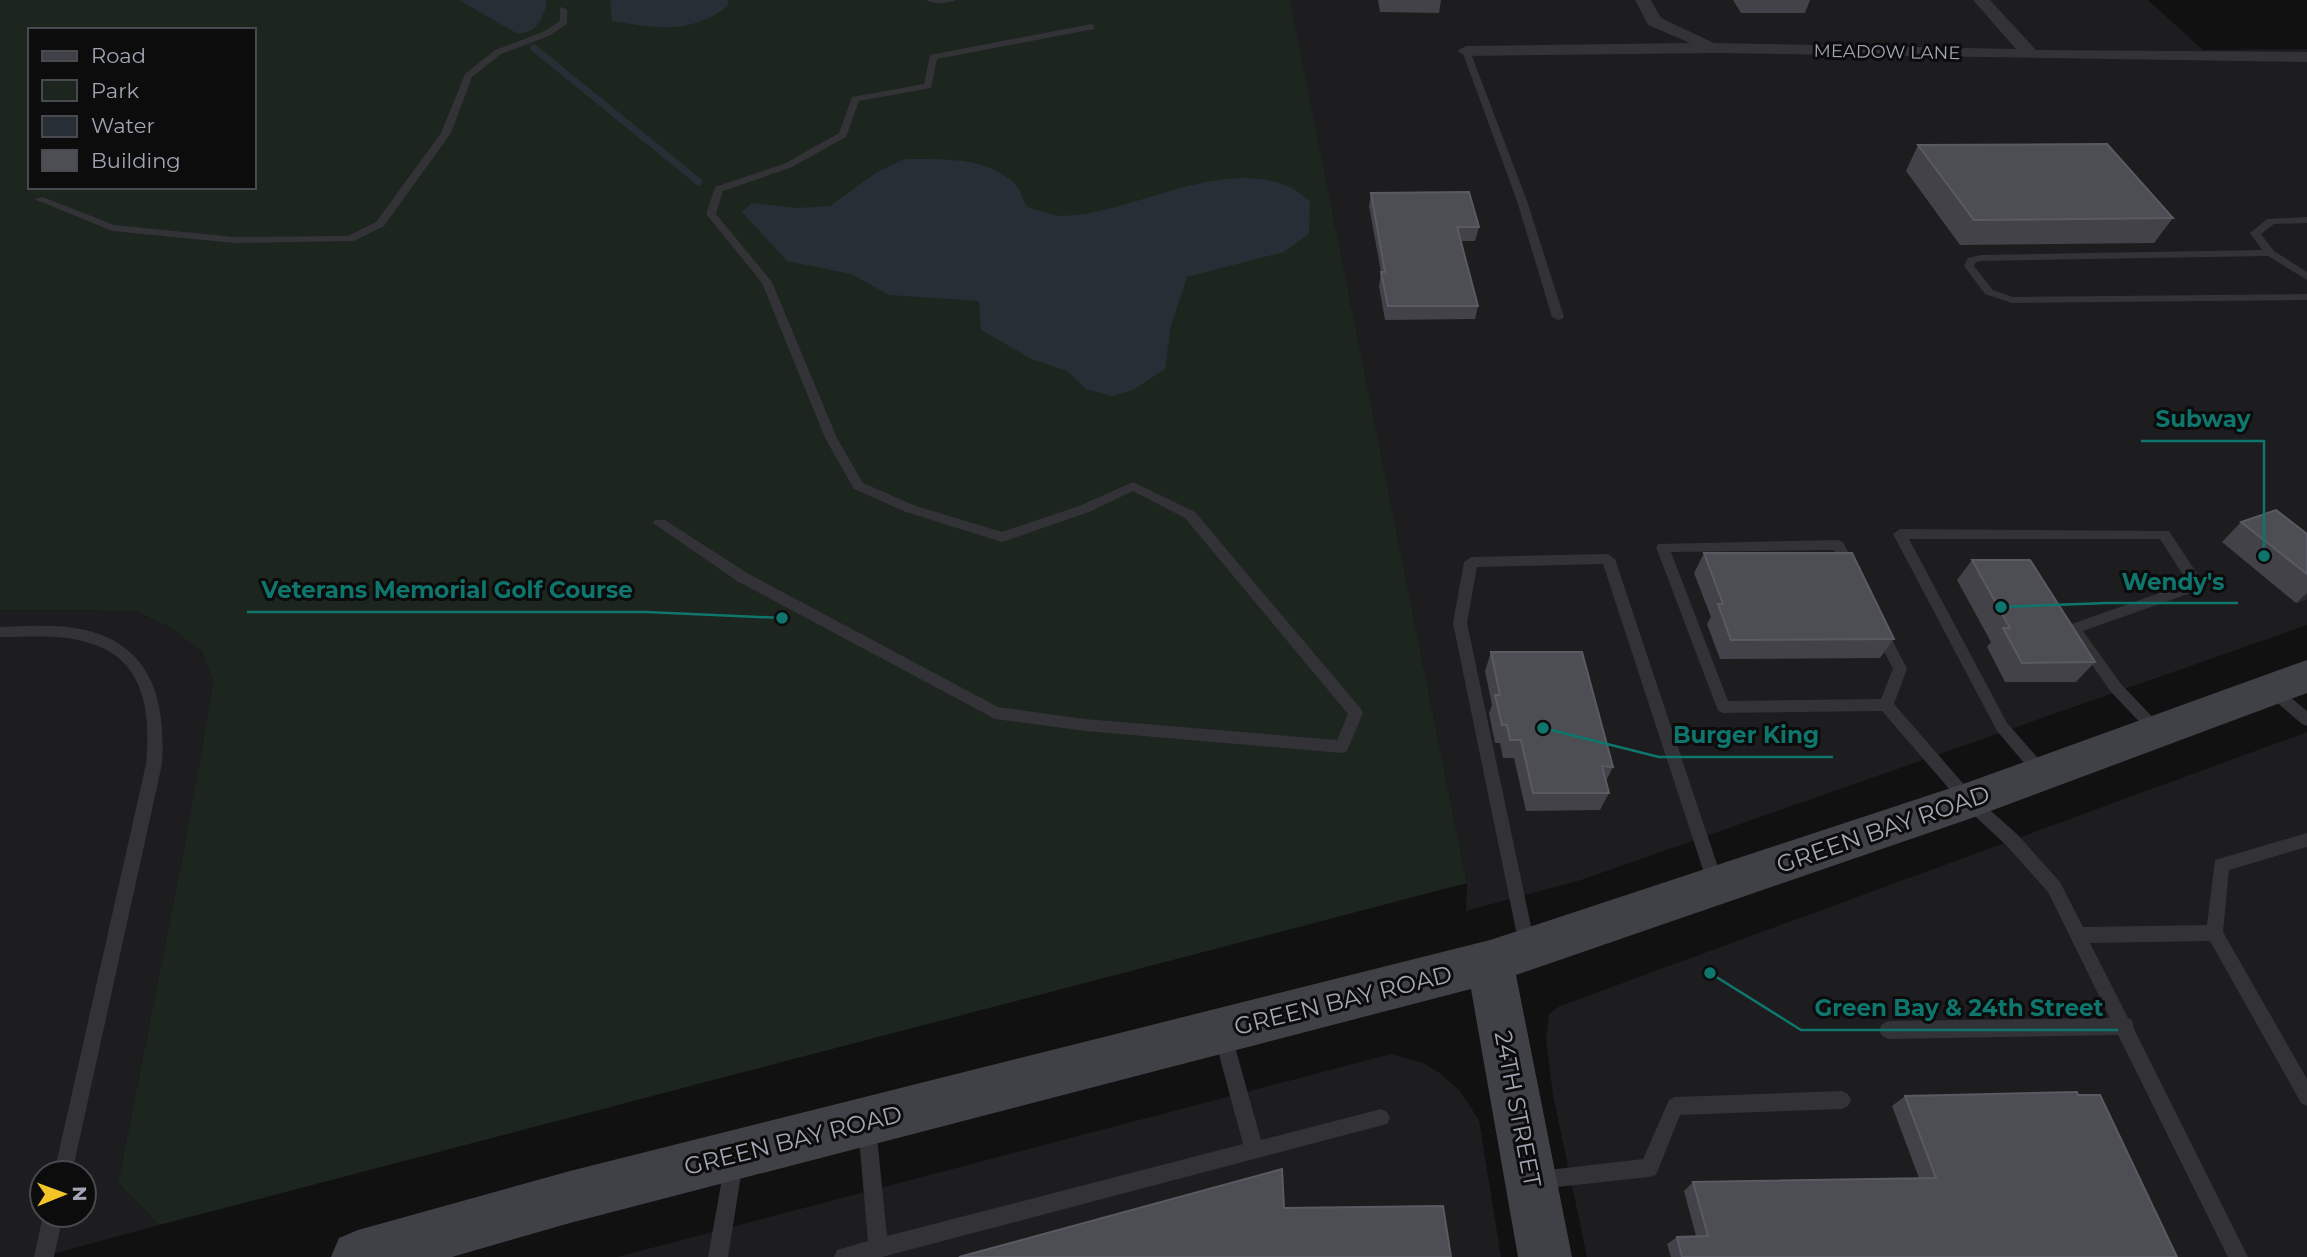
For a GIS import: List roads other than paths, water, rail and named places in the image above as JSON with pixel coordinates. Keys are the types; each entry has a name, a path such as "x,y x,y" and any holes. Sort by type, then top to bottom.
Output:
{"main road":[{"name":"GREEN BAY ROAD","path":"376,1254 735,1154 1221,1032 1509,956 1969,801 2041,772 2289,683"},
{"name":"24TH STREET","path":"1509,956 1531,1180 1545,1257"}],"street":[{"path":"1643,0 1654,21 1717,48"},
{"path":"1981,0 2031,55"},
{"name":"MEADOW LANE","path":"1466,51 1717,48 2031,55 2307,57"}],"lane":[{"path":"930,0 951,0"},
{"path":"39,199 112,228 234,240 350,239 380,224 446,133 468,75 498,52 546,34 564,22 563,9"},
{"path":"660,523 742,577 995,713 1085,724 1342,747 1356,713 1190,515 1133,486 1084,509 1002,537 911,509 858,486 831,438 766,282 711,214 719,189 787,166 843,135 855,99 928,86 933,57 975,47 1040,40 1091,27"},
{"path":"1466,51 1522,201 1558,317"},
{"path":"2307,220 2271,220 2255,233 2270,253 2307,277"},
{"path":"2270,253 1981,258 1972,260 1969,265 1989,292 2012,300 2307,297"},
{"path":"2041,772 2002,727 1900,534 2164,534 2197,584 2074,629 2116,688 2157,730"},
{"path":"1857,582 1838,545 1663,547 1723,707 1886,705 1969,801 2012,840 2054,887 2126,1026 2238,1257"},
{"path":"1509,956 1460,623 1471,562 1608,559 1716,887"},
{"path":"1875,619 1900,669 1886,705"},
{"path":"0,632 87,636 114,647 136,666 156,711 154,764 66,1159"},
{"path":"2289,683 2307,720"},
{"path":"2307,840 2221,865 2215,933 2307,1097"},
{"path":"2078,934 2215,933"},
{"path":"1888,1030 2126,1026"},
{"path":"1221,1032 1254,1150"},
{"path":"1531,1180 1649,1168 1675,1105 1842,1100"},
{"path":"844,1257 1381,1118"},
{"path":"867,1122 878,1248"},
{"path":"718,1257 735,1154"},
{"path":"44,1257 50,1229"}],"water":[{"path":"459,0 547,2 535,28 518,34"},
{"path":"610,0 728,0 728,6 700,22 658,27 612,21"},
{"path":"905,159 962,161 990,168 1014,183 1027,207 1064,216 1091,213 1205,182 1233,178 1261,179 1290,187 1310,201 1309,234 1284,252 1187,277 1171,325 1165,369 1133,390 1112,396 1086,389 1067,371 1032,359 981,330 979,301 889,295 851,274 787,261 742,212 752,203 797,208 830,206 877,172"}],"waterway":[{"path":"534,48 699,182"}],"place":[{"name":"Subway","path":"2264,556"},
{"name":"Wendy's","path":"2001,607"},
{"name":"Veterans Memorial Golf Course","path":"782,618"},
{"name":"Burger King","path":"1543,728"},
{"name":"Green Bay & 24th Street","path":"1710,973"}]}
